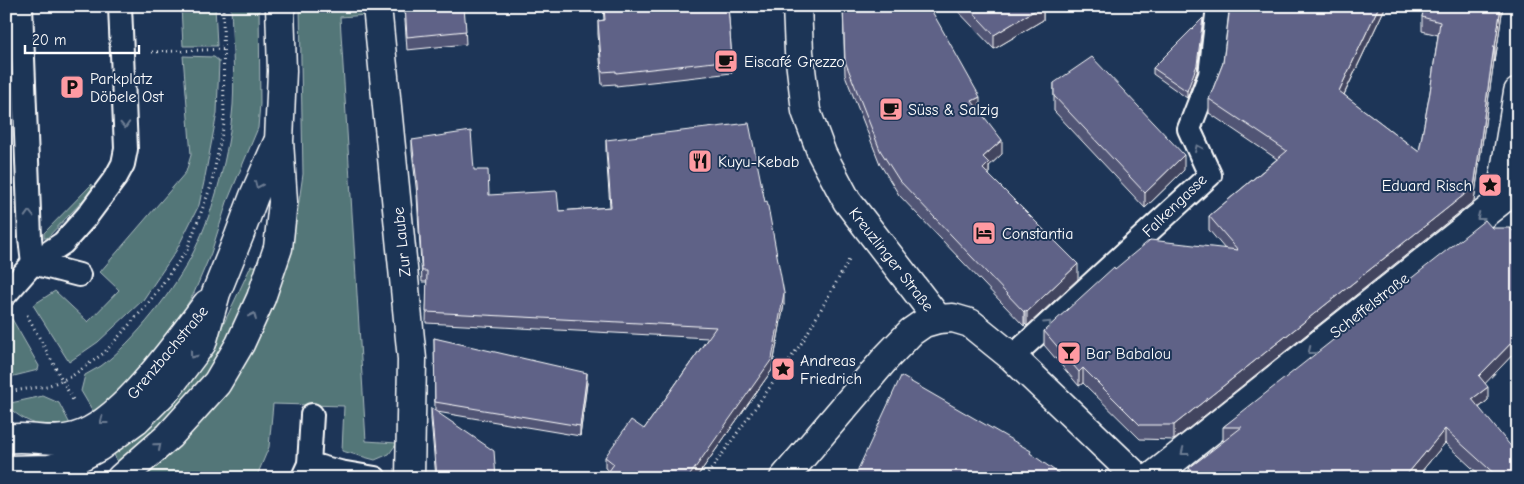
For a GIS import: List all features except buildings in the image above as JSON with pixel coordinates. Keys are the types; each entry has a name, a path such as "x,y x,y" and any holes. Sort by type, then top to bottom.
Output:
{"street":[{"name":"Grenzbachstraße","path":"121,478 169,436 217,383 240,344 261,298 278,248 283,202 279,141 282,71 280,6"},
{"name":"Zur Laube","path":"376,6 412,358 410,478"},
{"name":"Kreuzlinger Straße","path":"797,6 799,52 806,111 822,154 847,201 938,318 953,318 970,323 1012,357 1138,478"},
{"name":"Scheffelstraße","path":"1151,478 1509,209 1518,92"},
{"name":"Grenzbachstraße","path":"14,468 49,469 65,465 99,447 136,420 168,388 202,343 216,293 240,236 254,196 279,141"},
{"name":"Grenzbachstraße","path":"6,439 58,440 90,431 118,410 153,374 216,293"},
{"path":"784,478 886,358 911,332 924,323 938,318"}],"lane":[{"path":"21,6 30,238 33,263"},
{"path":"9,291 33,263 63,243 87,216 116,177 123,164 126,149 120,6"},
{"name":"Falkengasse","path":"1012,357 1210,175 1189,129 1210,75 1218,6"},
{"path":"33,263 80,275"},
{"path":"312,415 306,471 340,472 375,478"}],"path":[{"path":"6,392 47,386 63,380 72,376 104,353 147,305 187,250 211,186 224,124 223,6"},
{"path":"122,54 224,49"},
{"path":"705,478 803,341 868,228"},
{"path":"9,291 63,380"}],"green space":[{"path":"181,6 215,6 217,46 183,46"},
{"path":"231,6 259,6 260,104 258,128 227,202 211,253 194,293 174,327 132,380 94,413 81,391 85,375 101,366 127,343 177,281 202,234 215,199 228,142 233,105 234,68"},
{"path":"300,6 366,6 367,15 340,17 366,441 397,443 389,454 375,460 342,451 344,406 273,404 269,447 256,478 141,478 284,271 296,222 303,174"},
{"path":"183,56 214,57 219,61 217,113 199,205 176,251 143,300 98,342 69,362 33,305 55,291 88,322 119,290 100,272 186,172 191,155"},
{"path":"92,184 92,191 47,238 44,238 44,233"},
{"path":"251,266 260,266 258,274 223,347 202,381 169,420 118,464 113,452 185,382 224,323"},
{"path":"12,319 39,366 38,370 6,378 6,323"},
{"path":"43,396 59,403 70,424 53,427 35,424 19,416 6,404"}],"place":[{"name":"Eiscafé Grezzo","path":"726,61"},
{"name":"Parkplatz Döbele Ost","path":"72,87"},
{"name":"Süss & Salzig","path":"891,109"},
{"name":"Kuyu-Kebab","path":"700,161"},
{"name":"Eduard Risch","path":"1490,185"},
{"name":"Constantia","path":"984,233"},
{"name":"Bar Babalou","path":"1069,353"},
{"name":"Andreas Friedrich","path":"783,369"}]}
